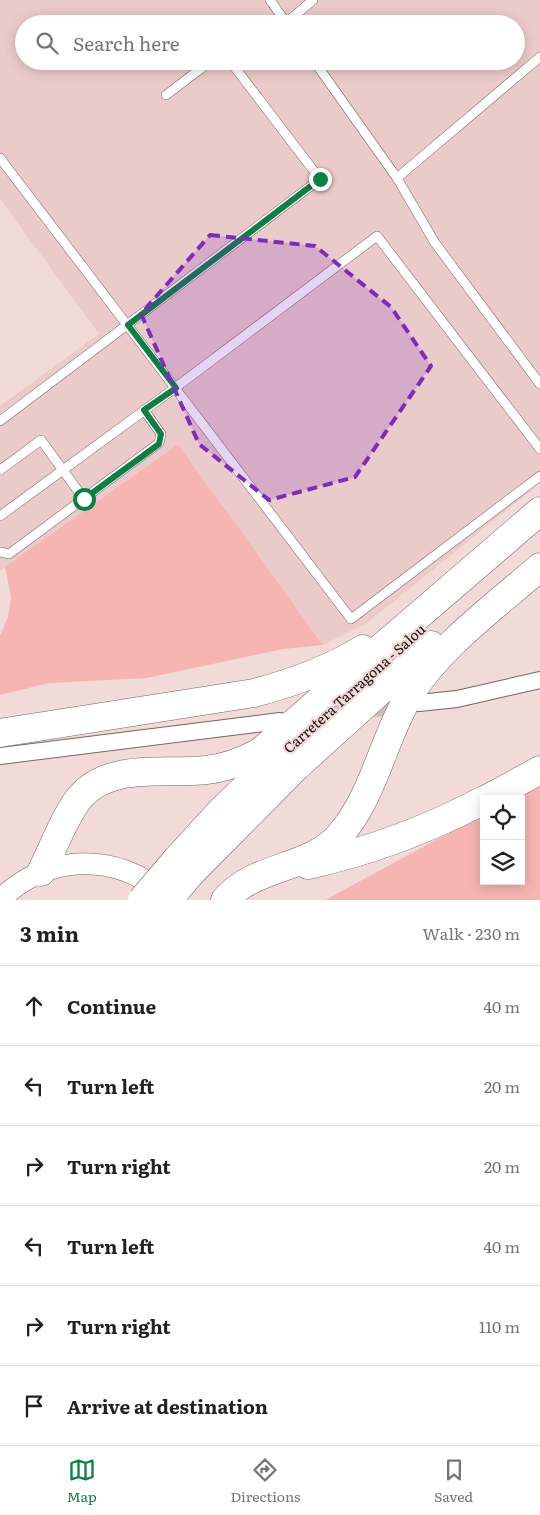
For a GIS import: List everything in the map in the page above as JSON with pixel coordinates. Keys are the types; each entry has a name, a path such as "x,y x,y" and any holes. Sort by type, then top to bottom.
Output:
{"highway":[{"path":"40,872 67,818 88,790 99,782 129,773 207,770 228,766 260,752 527,529 540,511"},
{"path":"0,733 229,698 287,684 316,673 361,650 483,552 527,529"},
{"name":"Carretera Tarragona - Salou","path":"184,866 221,812 313,722 527,529"},
{"name":"Carretera Tarragona - Salou","path":"184,866 365,703 540,554"},
{"path":"224,900 236,889 254,879 312,856 326,848 339,836 368,790 395,722 410,694 426,671 455,642 540,567"},
{"path":"494,795 540,770"},
{"path":"254,879 343,857 386,844 437,824 480,802"},
{"path":"142,900 184,866"},
{"path":"169,900 184,866"}],"street":[{"path":"419,704 457,699 540,680"},
{"path":"0,756 280,721"},
{"path":"0,900 22,882 40,872 74,864 107,865 139,876 169,900"}],"lane":[{"path":"270,0 280,15"},
{"path":"295,15 313,0"},
{"path":"525,70 540,57"},
{"path":"166,95 199,70"},
{"path":"0,421 320,179 237,70"},
{"path":"320,70 397,178 435,243 540,384"},
{"path":"397,178 525,70"},
{"path":"0,158 351,618 540,476"},
{"path":"0,516 176,388 377,236 540,449"},
{"path":"0,552 9,554 159,444 161,434 144,410"},
{"path":"0,470 41,440 84,499"}],"highlighted area":[{"path":"210,235 315,246 391,307 431,366 355,477 269,500 199,444 141,314"}],"shaded area":[{"path":"0,0 540,0 540,483 367,623 323,645 178,444 0,571 0,406 99,334 0,199"},
{"path":"178,444 323,645 283,649 147,678 49,683 0,695 0,636 8,617 11,597 5,567"},
{"path":"540,784 540,900 325,900 480,816 480,885 525,885 525,795 520,795"}],"tunnel":[{"path":"302,718 409,705"}],"route":[{"path":"84,499 159,444 161,434 144,410 176,388 128,325 320,179"}]}
